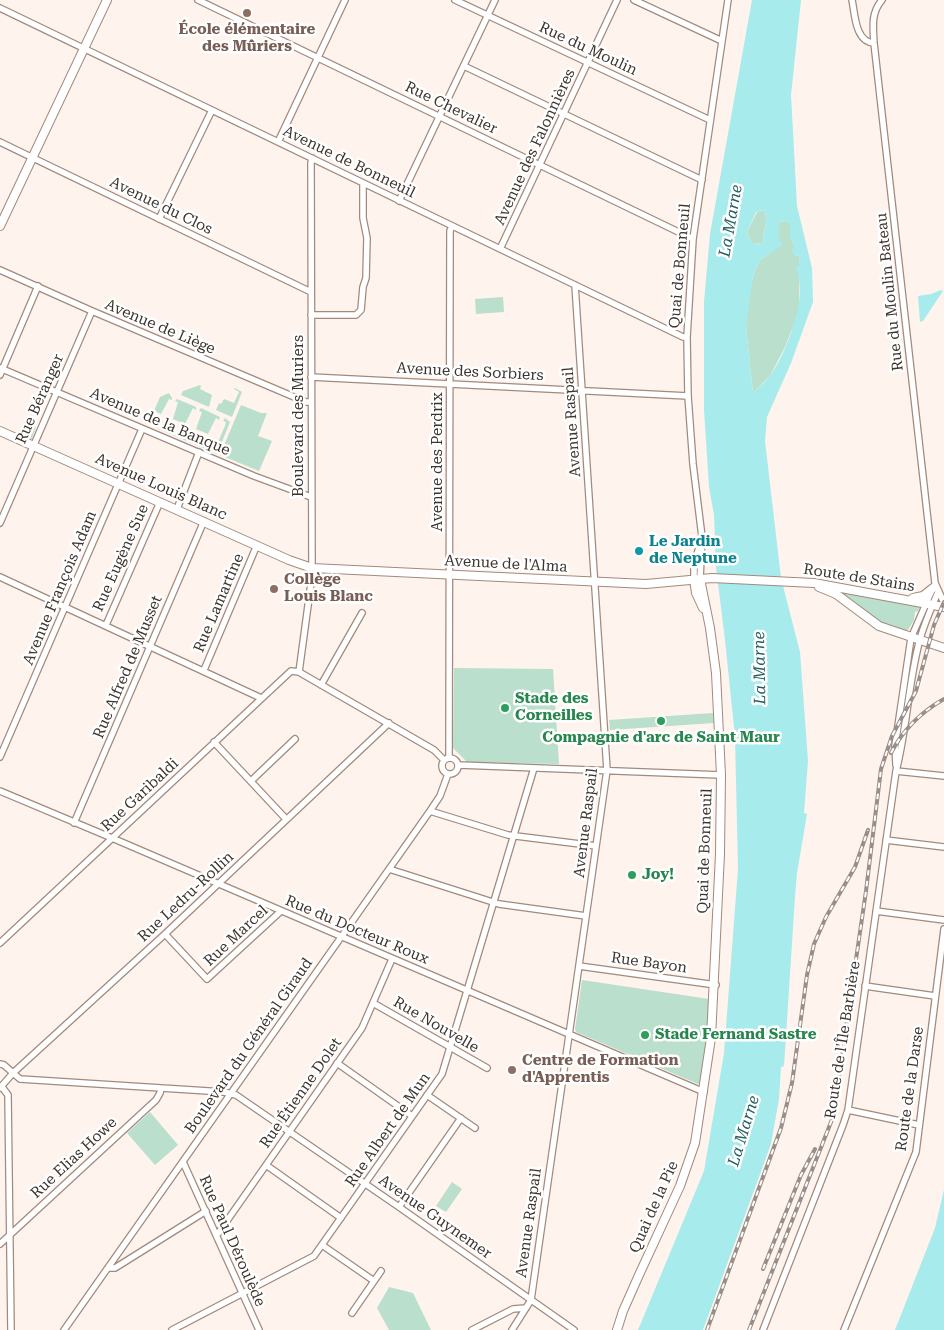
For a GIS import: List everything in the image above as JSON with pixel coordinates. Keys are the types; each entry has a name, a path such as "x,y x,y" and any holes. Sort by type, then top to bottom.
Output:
{"main road":[{"path":"0,226 107,0"},
{"name":"Avenue Louis Blanc","path":"0,431 300,565 312,568"},
{"name":"Avenue de l'Alma","path":"312,568 646,584 712,578 790,582"},
{"name":"Quai de Bonneuil","path":"697,579 712,636 716,672 721,775 720,854 714,985 711,1038 704,1092"},
{"name":"Route de Stains","path":"790,582 814,583 944,605"},
{"name":"Route de Stains","path":"790,582 817,586 830,591 874,623 944,648"},
{"path":"908,599 923,596 935,588"},
{"name":"Quai de la Pie","path":"617,1330 635,1284 687,1169 698,1133 704,1092"}],"street":[{"name":"Rue Chevalier","path":"198,0 693,239"},
{"path":"278,142 345,0"},
{"name":"Rue du Moulin","path":"455,0 710,120"},
{"path":"399,201 495,0"},
{"name":"Avenue des Falonnières","path":"500,249 617,0"},
{"path":"634,0 722,41"},
{"name":"Quai de Bonneuil","path":"697,579 702,537 693,464 688,396 687,338 693,239 728,0"},
{"path":"852,0 860,34 868,42 874,43"},
{"name":"Rue du Moulin Bateau","path":"882,0 874,11 874,43 935,588"},
{"name":"Avenue de Bonneuil","path":"0,8 575,286 687,338"},
{"path":"464,66 702,180"},
{"path":"159,219 212,110"},
{"name":"Avenue du Clos","path":"0,142 311,292"},
{"name":"Boulevard des Muriers","path":"299,672 312,576 310,163 312,158"},
{"path":"311,315 356,315 361,310 363,287 366,278 367,238 363,218 363,183"},
{"name":"Avenue des Perdrix","path":"446,759 450,575 450,231 452,226"},
{"name":"Avenue de Liège","path":"0,270 290,396 311,402"},
{"path":"1,371 38,286"},
{"name":"Avenue Raspail","path":"531,1300 607,770 575,286"},
{"name":"Rue Béranger","path":"0,523 92,311"},
{"name":"Avenue de la Banque","path":"1,371 57,392 254,476 311,497"},
{"name":"Avenue des Sorbiers","path":"311,377 688,396"},
{"name":"Avenue François Adam","path":"0,757 142,429"},
{"path":"177,509 199,452"},
{"name":"Rue Eugène Sue","path":"106,625 160,502"},
{"name":"Rue Alfred de Musset","path":"74,823 204,521"},
{"name":"Rue Lamartine","path":"204,670 257,546"},
{"path":"0,577 261,698"},
{"path":"935,588 944,605"},
{"name":"Route de l'Île Barbière","path":"762,1330 848,1110 896,771 895,746 915,639 935,588"},
{"path":"321,685 362,613"},
{"path":"299,672 389,723 446,759 454,758 458,765 456,772 448,774 442,768 446,759"},
{"name":"Rue Garibaldi","path":"0,942 288,673 299,672"},
{"name":"Rue Ledru-Rollin","path":"1,1087 13,1073 165,934 389,723"},
{"path":"251,781 295,739"},
{"path":"214,742 286,819"},
{"path":"458,765 721,775"},
{"name":"Rue Albert de Mun","path":"172,1330 312,1259 442,1074 534,768"},
{"path":"896,771 944,776"},
{"name":"Boulevard du Général Giraud","path":"64,1330 430,811 440,796 448,774"},
{"name":"Rue du Docteur Roux","path":"0,791 704,1092"},
{"path":"430,811 508,835 596,846"},
{"path":"886,840 944,848"},
{"path":"389,870 494,902 586,916"},
{"name":"Rue Marcel","path":"165,934 207,979 281,911"},
{"path":"876,911 944,920"},
{"name":"Route de la Darse","path":"844,1330 916,1152 944,929"},
{"name":"Rue Étienne Dolet","path":"217,1235 362,1028 392,959"},
{"name":"Rue Bayon","path":"579,966 714,985"},
{"path":"865,986 935,996"},
{"name":"Rue Nouvelle","path":"373,1003 486,1068"},
{"path":"337,1063 412,1116"},
{"path":"0,1064 4,1065 20,1079 231,1094"},
{"path":"1,1087 8,1095 11,1330"},
{"name":"Rue Elias Howe","path":"0,1244 156,1100 161,1088"},
{"name":"Avenue Guynemer","path":"231,1094 399,1207 574,1330"},
{"path":"427,1095 475,1128"},
{"path":"848,1110 919,1125"},
{"path":"399,1207 461,1118"},
{"name":"Rue Paul Déroulède","path":"183,1162 259,1330"},
{"path":"266,1164 341,1218"},
{"path":"108,1268 115,1268 206,1211"},
{"path":"322,1245 374,1281"},
{"path":"352,1313 382,1270"},
{"path":"512,1330 531,1300"},
{"path":"472,1330 513,1309 526,1308"}],"green space":[{"path":"764,210 766,223 764,243 752,244 747,232 757,212"},
{"path":"785,221 790,223 790,238 794,244 794,255 799,256 799,307 785,347 770,376 753,393 746,327 753,276 760,260 769,254 779,239 779,223"},
{"path":"503,297 504,312 476,314 475,299"},
{"path":"200,385 200,389 212,395 209,407 181,395 183,391"},
{"path":"234,389 242,392 232,417 216,410 219,403 221,404 224,399 234,403 239,392"},
{"path":"169,393 172,400 169,399 161,414 154,411 160,397"},
{"path":"177,399 196,407 196,410 193,408 185,424 173,419 178,402 175,401"},
{"path":"241,405 261,413 267,413 258,436 272,441 259,471 220,455"},
{"path":"201,408 220,417 219,420 216,418 208,434 196,429 202,412 199,411"},
{"path":"225,418 230,422 217,454 156,428 161,429 162,427 215,449 225,426 226,422 223,421"},
{"path":"24,422 36,427 31,441 18,435"},
{"path":"836,590 902,604 919,605 920,607 915,612 914,620 908,630 899,630 889,627 870,616"},
{"name":"Stade des Corneilles","path":"454,668 553,669 559,764 467,762 453,748"},
{"name":"Compagnie d'arc de Saint Maur","path":"713,713 714,723 610,730 609,720"},
{"name":"Stade Fernand Sastre","path":"582,980 709,999 707,1038 701,1083 698,1084 576,1032"},
{"path":"150,1112 178,1145 155,1165 127,1133"},
{"path":"452,1182 462,1189 446,1212 436,1206"},
{"path":"389,1287 413,1293 431,1330 389,1330 377,1308"}],"water":[{"name":"La Marne","path":"752,0 801,0 791,95 797,206 812,268 813,302 791,363 767,417 765,441 781,578 800,652 808,761 804,813 807,814 797,873 784,1066 781,1067 779,1099 771,1144 703,1330 638,1330 704,1171 724,1053 738,869 735,737 716,567 714,515 709,487 704,410 704,302 710,234","holes":["764,210 766,215 764,243 752,244 747,232 756,212","785,221 790,223 790,238 794,244 792,252 794,255 799,256 800,265 795,267 799,278 800,291 798,307 783,353 770,376 753,393 746,327 753,276 760,260 783,245 779,239 779,223"]},
{"path":"943,291 923,321 920,322 918,296"},
{"path":"944,1190 944,1330 895,1330 935,1228"}],"railway":[{"path":"749,1330 833,1117 866,891 881,769 892,736 916,691 934,625 944,602"},
{"path":"891,753 913,722 944,699"},
{"path":"707,1330 781,1128 792,1083 807,975 814,944 826,917 855,867 868,830"},
{"path":"763,1269 801,1175 815,1149"}],"place":[{"name":"École élémentaire des Mûriers","path":"247,13"},
{"name":"Le Jardin de Neptune","path":"639,551"},
{"name":"Collège Louis Blanc","path":"274,589"},
{"name":"Stade des Corneilles","path":"505,708"},
{"name":"Compagnie d'arc de Saint Maur","path":"661,721"},
{"name":"Joy!","path":"632,875"},
{"name":"Stade Fernand Sastre","path":"645,1035"},
{"name":"Centre de Formation d'Apprentis","path":"512,1070"}]}
